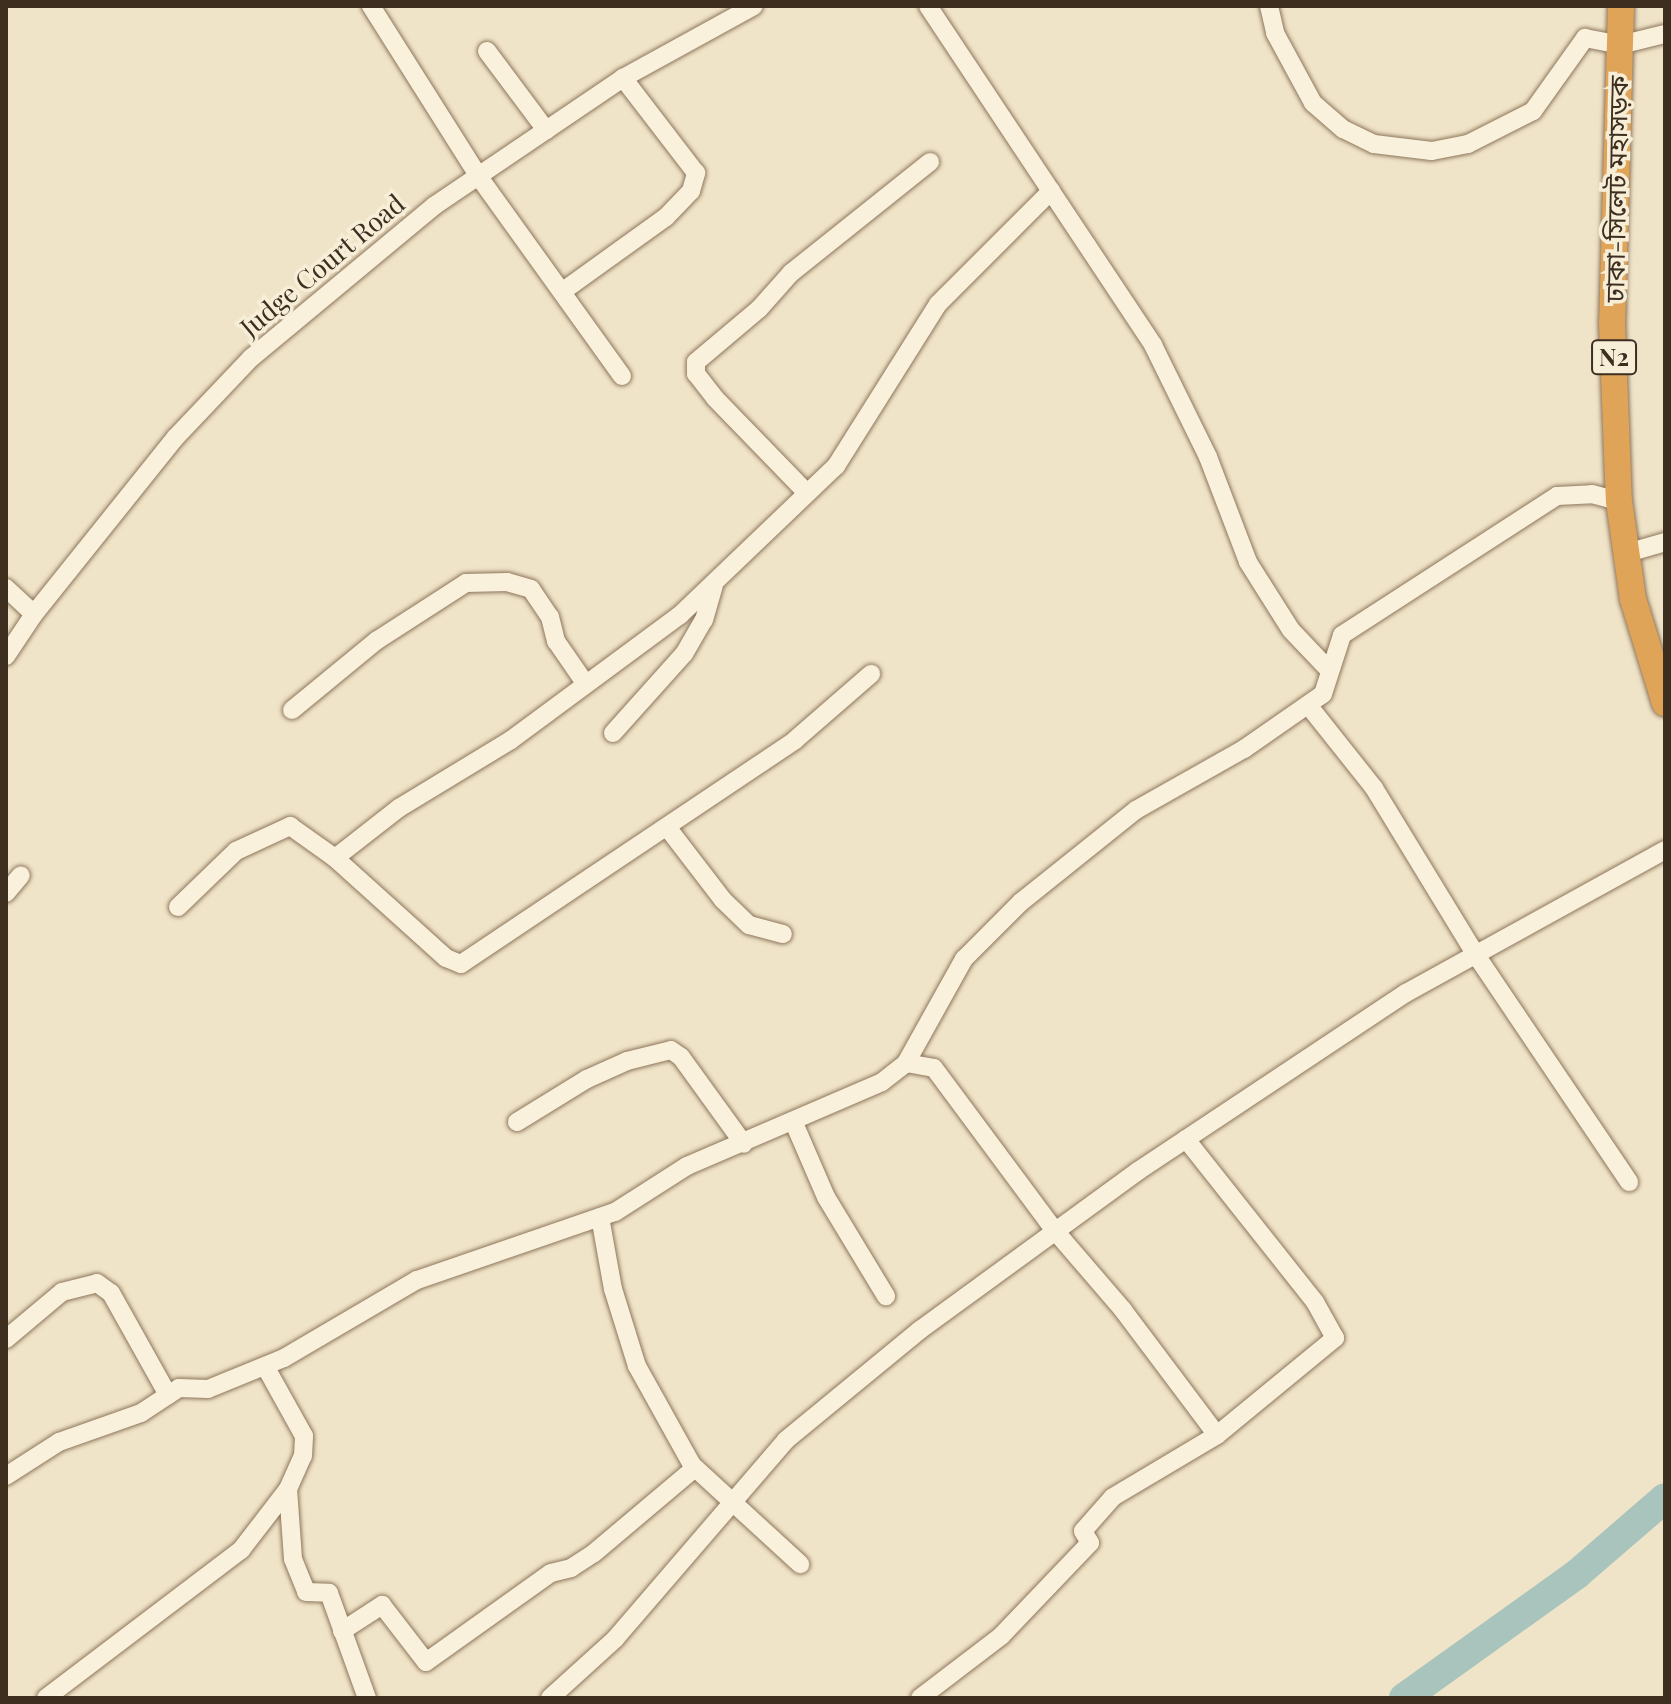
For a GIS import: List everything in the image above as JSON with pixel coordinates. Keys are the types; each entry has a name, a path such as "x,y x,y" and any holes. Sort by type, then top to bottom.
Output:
{"highway":[{"name":"ঢাকা-সিলেট মহাসড়ক","path":"1621,6 1612,322 1619,501 1645,648 1665,703"}],"street":[{"path":"371,6 479,175 622,376"},
{"name":"Judge Court Road","path":"6,656 34,614 176,437 251,358 434,206 623,78 754,6"},
{"path":"928,6 1153,345 1208,457 1248,562 1291,630 1329,670"},
{"path":"1269,6 1275,33 1313,103 1343,129 1374,144 1432,151 1479,140 1533,111 1585,38 1620,45 1665,34"},
{"path":"487,51 546,130"},
{"path":"563,291 666,217 691,191 696,173 623,78"},
{"path":"806,492 715,398 696,374 696,362 759,309 791,273 930,162"},
{"path":"335,858 399,808 511,740 680,615 836,466 938,304 1051,191"},
{"path":"6,1476 59,1442 141,1413 179,1388 208,1389 265,1366 417,1280 600,1217 687,1166 794,1123 882,1082 906,1063 964,959 1021,902 1136,810 1323,694 1342,635 1526,512 1573,493 1619,501"},
{"path":"1627,553 1665,542"},
{"path":"292,710 376,641 466,583 507,582 531,589 550,617 556,641 585,683"},
{"path":"613,733 684,654 704,620 715,582"},
{"path":"6,588 34,614"},
{"path":"178,907 236,851 280,827 290,826 335,858 446,958 461,964 795,740 871,674"},
{"path":"1308,705 1389,810 1476,955 1629,1182"},
{"path":"667,827 723,900 749,925 783,934"},
{"path":"550,1698 615,1639 786,1440 920,1330 1186,1139 1406,993 1665,850"},
{"path":"6,893 21,875"},
{"path":"517,1122 587,1079 627,1061 671,1050 681,1057 744,1144"},
{"path":"906,1063 934,1068 1056,1232 1123,1310 1217,1435"},
{"path":"794,1123 826,1197 886,1296"},
{"path":"920,1698 1001,1636 1090,1543 1083,1531 1113,1497 1217,1435 1318,1356 1335,1332 1186,1139"},
{"path":"600,1217 613,1289 637,1366 695,1468 729,1503 800,1564"},
{"path":"6,1339 62,1292 97,1283 111,1293 168,1395"},
{"path":"46,1698 241,1550 288,1489 303,1456 304,1436 265,1366"},
{"path":"342,1631 382,1605 426,1662 551,1573 594,1553 695,1468"},
{"path":"288,1489 293,1559 306,1592 329,1593 367,1698"}],"waterway":[{"path":"1404,1698 1577,1574 1665,1498"}]}
